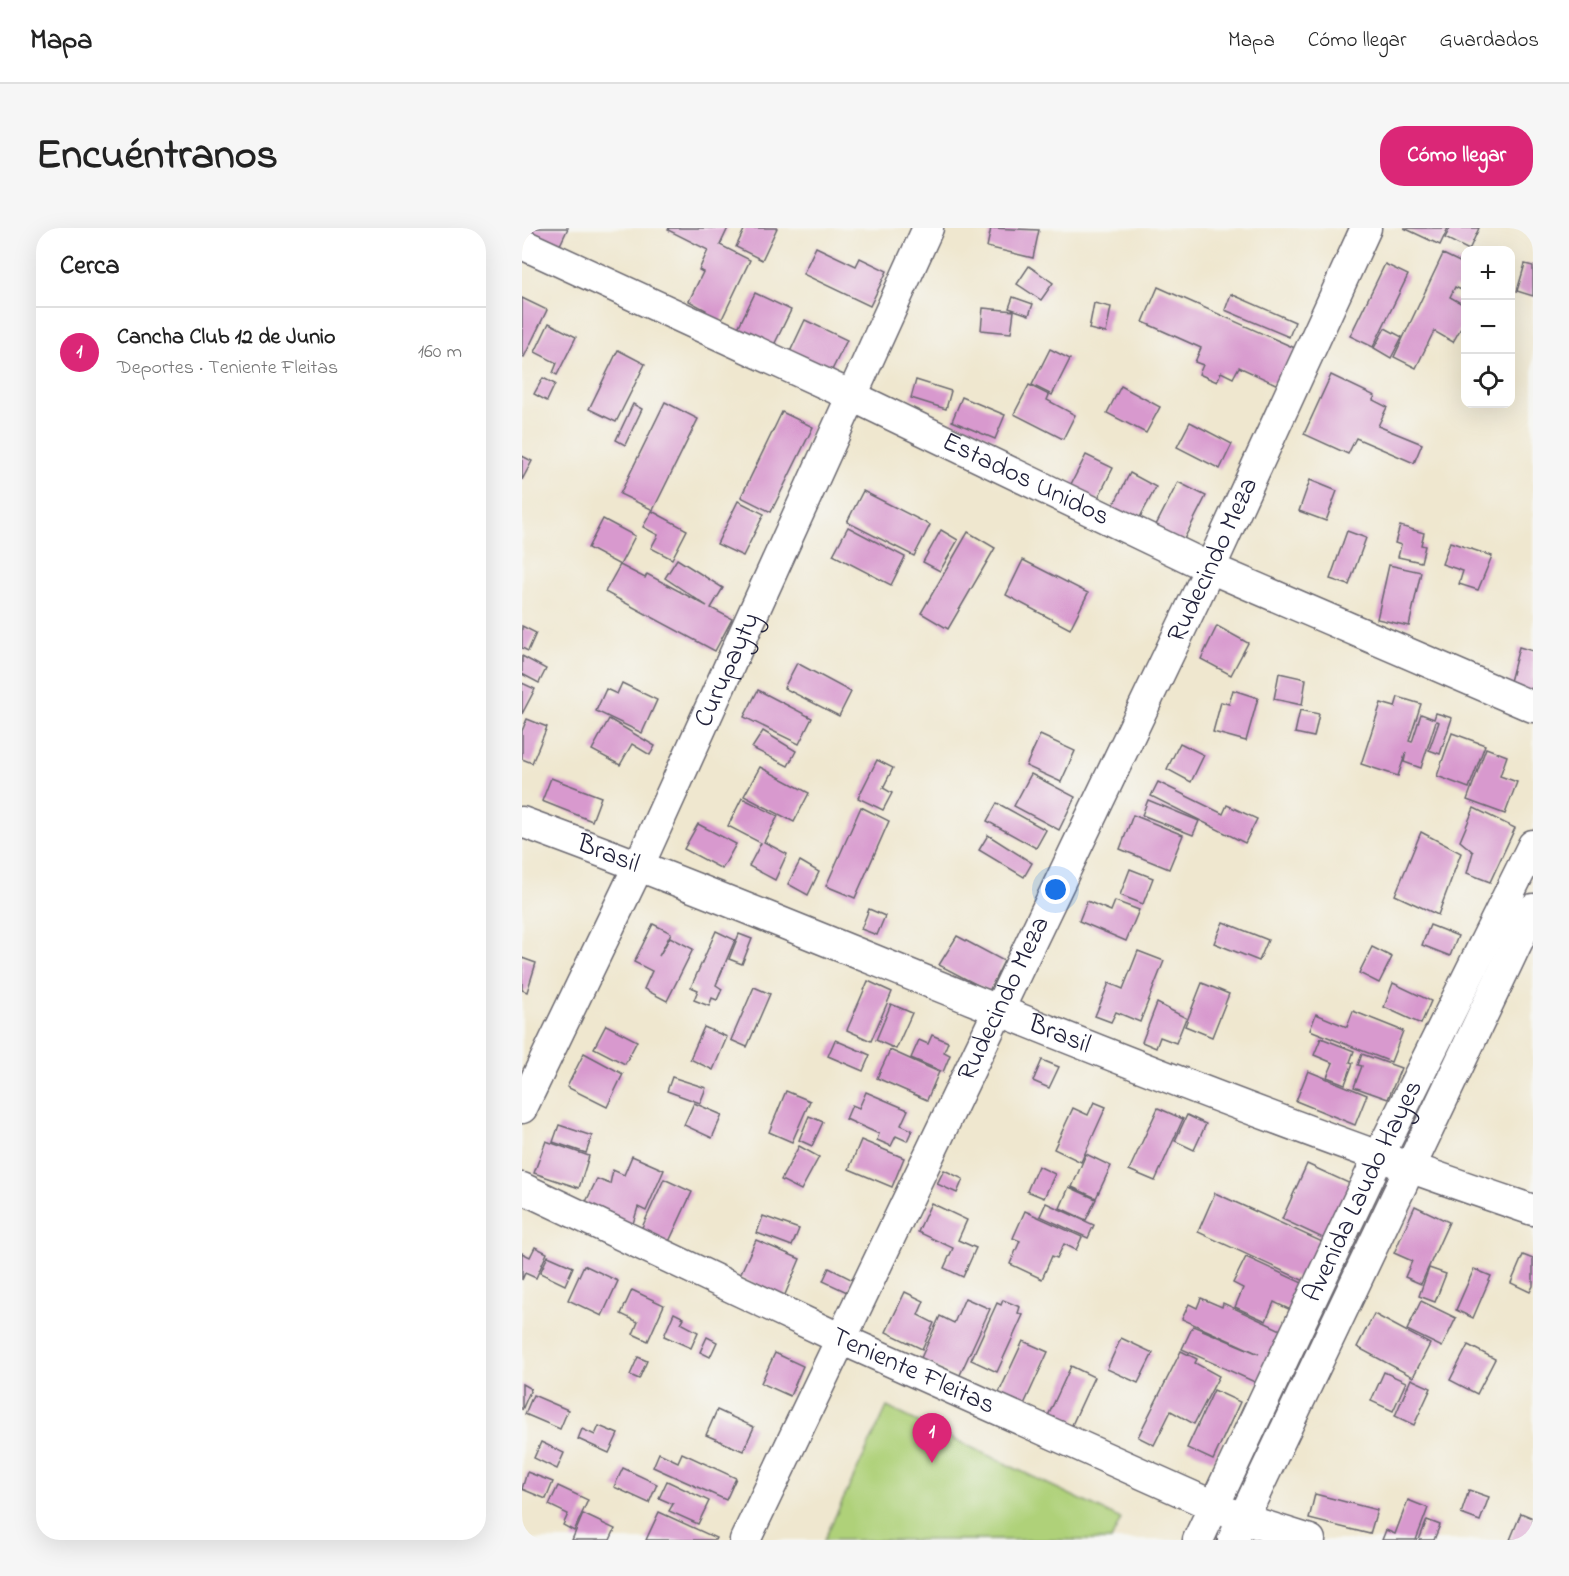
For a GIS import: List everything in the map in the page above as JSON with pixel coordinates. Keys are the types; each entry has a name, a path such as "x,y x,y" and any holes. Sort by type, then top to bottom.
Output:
{"street":[{"name":"Curupayty","path":"522,1108 639,865 854,397 928,228"},
{"name":"Rudecindo Meza","path":"745,1540 1210,568 1366,228"},
{"name":"Estados Unidos","path":"522,244 854,397 1210,568 1533,707"},
{"name":"Brasil","path":"522,822 639,865 997,1010 1411,1170 1533,1210"},
{"name":"Avenida Laudo Hayes","path":"1198,1540 1379,1156 1533,845"},
{"name":"Avenida Laudo Hayes","path":"1238,1529 1411,1170 1533,909"},
{"name":"Teniente Fleitas","path":"522,1188 841,1339 1215,1504 1238,1529 1310,1540"}],"green space":[{"path":"887,1407 1121,1519 1111,1540 824,1540"}],"building":[{"path":"526,228 568,228 559,247 525,230"},
{"path":"669,228 728,228 720,245 750,260 720,323 704,315 706,310 689,301 703,272 699,270 708,250 668,230"},
{"path":"745,228 777,228 762,260 736,247"},
{"path":"991,228 1039,230 1033,258 987,247"},
{"path":"1404,228 1448,228 1440,245"},
{"path":"1450,228 1479,228 1471,246 1461,246 1445,238"},
{"path":"816,247 856,266 860,258 887,271 870,306 803,274"},
{"path":"1443,254 1461,263 1461,290 1455,287 1450,297 1461,303 1461,328 1453,342 1434,331 1416,368 1394,357"},
{"path":"1385,264 1408,275 1373,347 1350,336"},
{"path":"1525,264 1533,266 1533,296 1517,291"},
{"path":"1029,266 1053,283 1041,300 1017,284"},
{"path":"1158,287 1297,349 1280,386 1239,367 1233,378 1221,372 1217,382 1199,374 1203,365 1195,362 1201,348 1143,322"},
{"path":"755,293 791,310 773,347 737,330"},
{"path":"1231,294 1295,322 1289,337 1225,310"},
{"path":"1013,297 1033,304 1029,315 1009,308"},
{"path":"522,298 547,310 524,357 522,356"},
{"path":"1094,303 1111,307 1106,333 1089,329"},
{"path":"983,308 1014,311 1011,333 981,330"},
{"path":"805,320 847,340 830,374 789,354"},
{"path":"549,323 576,337 557,375 553,373 557,363 535,352"},
{"path":"1385,328 1402,337 1391,358 1374,348"},
{"path":"1050,349 1070,359 1052,395 1032,385"},
{"path":"618,350 645,364 616,422 589,409"},
{"path":"1331,375 1375,396 1373,400 1387,407 1378,426 1422,444 1414,463 1356,438 1348,454 1304,434"},
{"path":"543,378 555,384 547,401 534,394"},
{"path":"916,380 951,391 946,409 911,398"},
{"path":"1029,385 1049,395 1047,400 1075,415 1063,439 1014,414"},
{"path":"1121,386 1160,407 1146,433 1107,413"},
{"path":"962,397 1005,415 995,439 952,421"},
{"path":"665,402 698,419 653,510 620,494"},
{"path":"633,404 642,409 625,445 616,440"},
{"path":"782,412 813,427 771,512 741,497"},
{"path":"1190,422 1232,444 1220,469 1177,447"},
{"path":"1086,455 1113,468 1096,502 1069,488"},
{"path":"522,456 532,461 522,480"},
{"path":"1130,473 1156,487 1137,523 1111,510"},
{"path":"1310,480 1337,491 1326,521 1299,511"},
{"path":"1178,482 1206,496 1182,543 1154,529"},
{"path":"863,491 930,525 914,556 847,522"},
{"path":"738,501 764,514 743,556 717,544"},
{"path":"652,511 687,530 672,559 651,548 658,535 643,527"},
{"path":"603,519 635,536 620,565 588,548"},
{"path":"1400,526 1424,533 1421,545 1425,546 1421,562 1398,557 1401,545 1395,543"},
{"path":"848,527 905,557 891,585 833,555"},
{"path":"941,530 958,540 940,571 923,562"},
{"path":"1347,531 1366,538 1349,585 1330,579"},
{"path":"968,532 995,548 948,629 921,613"},
{"path":"1450,542 1492,556 1478,590 1459,584 1463,571 1442,564"},
{"path":"677,559 723,588 711,608 732,619 715,651 605,592 620,565 645,578 647,574 707,606 665,578"},
{"path":"1023,560 1088,593 1070,629 1006,595"},
{"path":"1389,565 1421,572 1409,626 1377,619"},
{"path":"522,626 536,633 528,651 522,648"},
{"path":"1217,626 1248,643 1231,675 1201,659"},
{"path":"1519,647 1533,651 1533,696 1508,689"},
{"path":"522,656 546,669 539,683 522,674"},
{"path":"797,663 851,692 839,716 784,688"},
{"path":"1279,673 1306,679 1302,705 1274,699"},
{"path":"522,683 535,689 522,714"},
{"path":"622,683 657,700 642,733 596,711 606,689 617,694"},
{"path":"758,690 812,718 799,744 744,717"},
{"path":"1233,690 1258,698 1246,741 1213,732 1221,702 1229,704"},
{"path":"1398,697 1421,704 1409,741 1412,742 1421,714 1434,719 1436,713 1452,718 1440,754 1429,750 1439,722 1436,721 1421,768 1404,762 1406,752 1398,776 1361,764 1381,703 1395,707"},
{"path":"1300,710 1319,714 1314,737 1295,733"},
{"path":"527,719 547,727 532,763 522,759 522,731"},
{"path":"609,719 655,746 650,755 632,744 620,765 592,750"},
{"path":"763,731 796,751 788,766 752,748"},
{"path":"1452,733 1485,745 1469,788 1437,776"},
{"path":"1040,735 1075,751 1061,782 1026,766"},
{"path":"1180,743 1204,755 1191,782 1167,769"},
{"path":"1486,748 1507,756 1500,776 1517,782 1505,814 1467,800"},
{"path":"877,760 893,768 883,788 892,793 883,810 858,798"},
{"path":"760,767 809,793 794,822 744,796"},
{"path":"1031,774 1075,797 1059,830 1014,806"},
{"path":"551,778 601,797 592,821 542,801"},
{"path":"1158,782 1223,814 1227,805 1257,819 1245,843 1151,796"},
{"path":"742,798 778,816 764,842 787,854 775,880 749,866 761,843 728,826"},
{"path":"1148,800 1199,821 1193,835 1142,815"},
{"path":"997,803 1046,830 1036,848 987,821"},
{"path":"861,807 889,821 855,898 826,886"},
{"path":"1474,808 1515,828 1490,882 1467,873 1473,852 1460,841"},
{"path":"1133,815 1183,835 1169,869 1120,849"},
{"path":"698,824 736,844 722,869 684,849"},
{"path":"1421,832 1461,853 1438,915 1395,895"},
{"path":"988,835 1032,863 1024,877 979,850"},
{"path":"800,861 819,872 808,895 788,884"},
{"path":"1130,869 1153,878 1143,904 1120,895"},
{"path":"1087,901 1111,911 1115,901 1139,910 1126,941 1079,921"},
{"path":"869,909 885,916 877,935 861,929"},
{"path":"1223,922 1268,940 1259,961 1214,943"},
{"path":"653,924 671,933 659,956 670,937 693,949 667,1001 644,989 652,971 634,962"},
{"path":"1430,925 1458,936 1450,956 1422,945"},
{"path":"716,931 735,940 716,985 722,989 717,1000 712,998 709,1006 694,1000 698,990 691,987"},
{"path":"739,934 752,939 742,964 729,959"},
{"path":"957,936 1004,961 989,991 939,965"},
{"path":"1372,947 1392,957 1379,983 1359,973"},
{"path":"1138,951 1164,961 1140,1022 1116,1012 1111,1022 1095,1016 1109,983 1123,989"},
{"path":"522,958 536,963 527,992 522,990"},
{"path":"868,981 892,992 871,1041 847,1030"},
{"path":"1202,983 1229,994 1212,1037 1185,1026"},
{"path":"1393,983 1431,1001 1421,1024 1384,1007"},
{"path":"754,987 770,994 747,1047 731,1040"},
{"path":"1157,1003 1186,1018 1176,1043 1160,1037 1156,1048 1142,1042"},
{"path":"891,1004 912,1013 896,1049 876,1040"},
{"path":"1353,1011 1403,1031 1391,1062 1310,1030 1316,1014 1347,1027"},
{"path":"606,1025 637,1041 625,1064 594,1048"},
{"path":"704,1027 727,1037 713,1070 690,1059"},
{"path":"932,1035 948,1042 944,1052 950,1055 943,1072 911,1058 919,1040 928,1044"},
{"path":"1321,1038 1354,1051 1350,1062 1353,1063 1345,1084 1327,1077 1333,1063 1314,1055"},
{"path":"835,1040 870,1055 863,1071 828,1056"},
{"path":"890,1050 939,1072 927,1100 877,1078"},
{"path":"584,1053 623,1074 607,1107 567,1087"},
{"path":"1362,1054 1401,1068 1388,1099 1354,1087 1362,1066 1358,1065"},
{"path":"1042,1060 1059,1067 1049,1088 1033,1081"},
{"path":"1308,1071 1367,1095 1355,1125 1296,1101"},
{"path":"672,1077 706,1088 700,1103 667,1091"},
{"path":"786,1091 810,1101 792,1142 769,1132"},
{"path":"866,1092 908,1110 901,1125 912,1130 907,1141 896,1136 891,1146 877,1140 879,1134 846,1119 852,1105 859,1108"},
{"path":"1094,1102 1106,1107 1081,1162 1054,1149 1073,1108 1088,1115"},
{"path":"694,1103 722,1115 712,1138 684,1125"},
{"path":"1158,1108 1183,1119 1155,1181 1129,1170"},
{"path":"1187,1115 1206,1124 1194,1150 1175,1141"},
{"path":"809,1116 823,1122 812,1146 799,1140"},
{"path":"559,1125 592,1136 586,1153 553,1142"},
{"path":"861,1140 904,1158 892,1187 849,1169"},
{"path":"546,1141 589,1156 579,1188 534,1173"},
{"path":"799,1146 819,1157 801,1190 781,1180"},
{"path":"1086,1154 1111,1166 1096,1198 1072,1187"},
{"path":"632,1156 664,1170 646,1211 638,1207 632,1227 583,1208 597,1179 610,1184 613,1170 624,1175"},
{"path":"1307,1164 1353,1185 1327,1240 1282,1219"},
{"path":"1038,1166 1055,1174 1044,1198 1027,1191"},
{"path":"944,1170 963,1179 957,1193 937,1184"},
{"path":"664,1179 692,1192 667,1246 639,1234"},
{"path":"1069,1187 1096,1199 1086,1220 1060,1208"},
{"path":"1215,1193 1329,1245 1311,1284 1198,1232"},
{"path":"931,1203 967,1220 958,1240 976,1248 963,1277 944,1268 953,1248 918,1232"},
{"path":"1046,1203 1094,1225 1088,1238 1040,1216"},
{"path":"1415,1206 1449,1222 1421,1284 1405,1277 1412,1261 1394,1253"},
{"path":"1025,1211 1082,1237 1076,1250 1064,1244 1057,1258 1052,1256 1042,1279 1010,1264 1020,1241 1013,1238"},
{"path":"763,1216 799,1229 792,1246 757,1233"},
{"path":"756,1240 800,1259 784,1297 739,1277"},
{"path":"535,1247 547,1253 536,1278 525,1273 522,1280 522,1253 530,1257"},
{"path":"1523,1255 1533,1259 1533,1286 1530,1292 1511,1283"},
{"path":"548,1256 573,1267 565,1285 540,1273"},
{"path":"1246,1257 1311,1287 1299,1314 1274,1302 1266,1321 1235,1307 1243,1288 1233,1283"},
{"path":"584,1265 618,1281 602,1316 568,1300"},
{"path":"829,1268 853,1280 847,1292 823,1281"},
{"path":"1429,1268 1446,1274 1435,1302 1419,1296"},
{"path":"1474,1269 1491,1276 1473,1318 1456,1310"},
{"path":"632,1290 664,1305 648,1341 633,1334 638,1322 621,1314"},
{"path":"905,1292 924,1301 918,1315 934,1323 922,1349 886,1332"},
{"path":"965,1298 990,1309 959,1377 920,1360 940,1316 954,1323"},
{"path":"1201,1298 1222,1307 1223,1303 1283,1331 1259,1384 1182,1349 1193,1326 1259,1354 1182,1319 1189,1304 1197,1308"},
{"path":"1003,1300 1020,1307 1018,1313 1023,1315 997,1372 971,1360 997,1303 1001,1305"},
{"path":"1421,1301 1456,1318 1442,1347 1407,1330"},
{"path":"674,1313 684,1318 681,1323 698,1332 691,1348 664,1336"},
{"path":"1374,1314 1430,1344 1413,1377 1357,1347"},
{"path":"707,1337 717,1342 710,1357 700,1352"},
{"path":"1121,1338 1153,1353 1138,1383 1107,1369"},
{"path":"1023,1341 1048,1352 1021,1411 996,1399"},
{"path":"1468,1345 1495,1359 1477,1394 1450,1380"},
{"path":"1181,1351 1197,1359 1195,1363 1219,1376 1194,1424 1171,1411 1154,1445 1138,1437"},
{"path":"775,1353 803,1366 790,1396 761,1383"},
{"path":"638,1357 647,1361 639,1379 630,1375"},
{"path":"1071,1366 1094,1377 1071,1427 1048,1416"},
{"path":"1384,1372 1406,1382 1393,1411 1371,1401"},
{"path":"1411,1379 1431,1388 1414,1425 1395,1416"},
{"path":"522,1384 531,1389 522,1410"},
{"path":"1214,1390 1240,1402 1213,1460 1187,1448"},
{"path":"533,1395 568,1410 560,1429 525,1414"},
{"path":"717,1410 754,1427 743,1451 706,1435"},
{"path":"599,1426 618,1434 609,1453 578,1439 582,1429 595,1435"},
{"path":"541,1442 564,1453 557,1469 534,1458"},
{"path":"659,1453 678,1462 682,1453 736,1478 726,1500 653,1467"},
{"path":"623,1468 657,1484 649,1503 614,1487"},
{"path":"527,1472 553,1482 546,1499 522,1489"},
{"path":"667,1481 709,1501 698,1524 669,1511 673,1504 659,1498"},
{"path":"558,1486 588,1500 574,1531 563,1525 568,1514 549,1505"},
{"path":"1469,1490 1489,1497 1480,1521 1461,1514"},
{"path":"1315,1494 1377,1510 1370,1534 1309,1519"},
{"path":"1408,1500 1428,1508 1416,1540 1382,1540 1386,1530 1395,1534"},
{"path":"659,1512 716,1538 715,1540 646,1540"},
{"path":"1521,1513 1533,1518 1533,1540 1510,1540"},
{"path":"583,1514 615,1529 610,1540 572,1540"},
{"path":"1427,1520 1440,1525 1434,1540 1419,1540"}],"place":[{"name":"Cancha Club 12 de Junio","path":"932,1463"}]}
